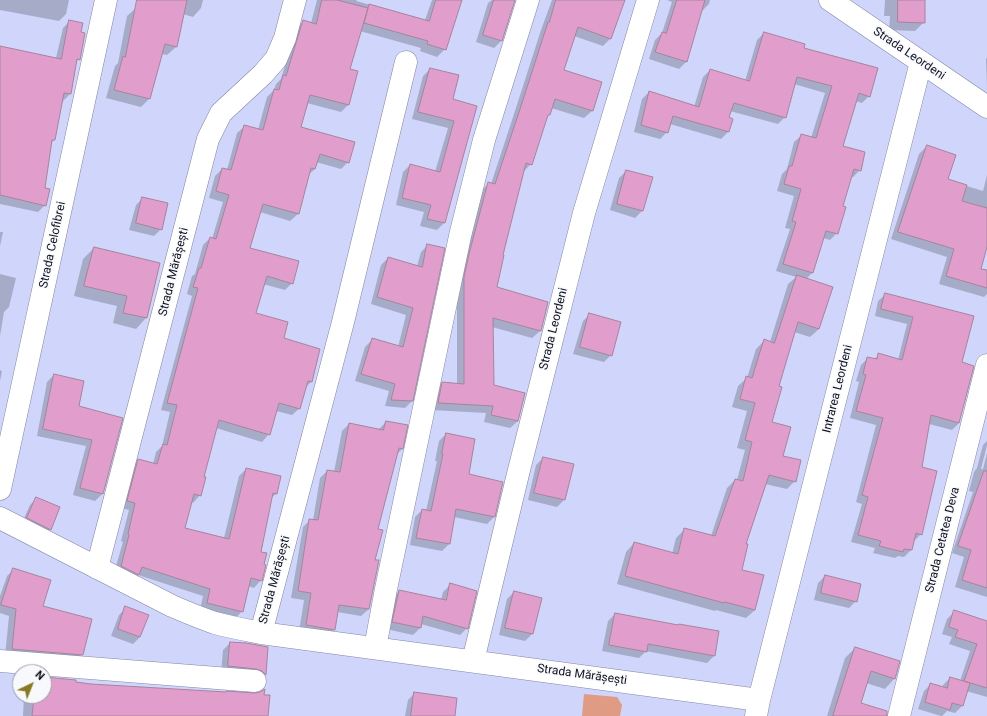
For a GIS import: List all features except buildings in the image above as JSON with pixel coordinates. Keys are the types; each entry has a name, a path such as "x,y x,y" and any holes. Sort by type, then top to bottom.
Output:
{"street":[{"name":"Strada Celofibrei","path":"0,489 106,0"},
{"name":"Strada Mărășești","path":"97,568 208,139 221,113 263,74 276,59 285,38 294,0"},
{"path":"375,648 386,589 462,229 484,140 528,0"},
{"name":"Strada Leordeni","path":"473,661 518,474 584,213 648,0"},
{"name":"Strada Leordeni","path":"830,0 987,107"},
{"name":"Strada Mărășești","path":"261,633 343,322 406,62"},
{"name":"Intrarea Leordeni","path":"758,708 921,62"},
{"name":"Strada Cetatea Deva","path":"899,716 987,365"},
{"name":"Strada Mărășești","path":"0,518 172,606 196,617 229,626 261,633 473,661 758,708"},
{"path":"0,661 256,681"}],"shaded area":[{"path":"584,694 617,697 622,705 620,716 582,716"}]}
